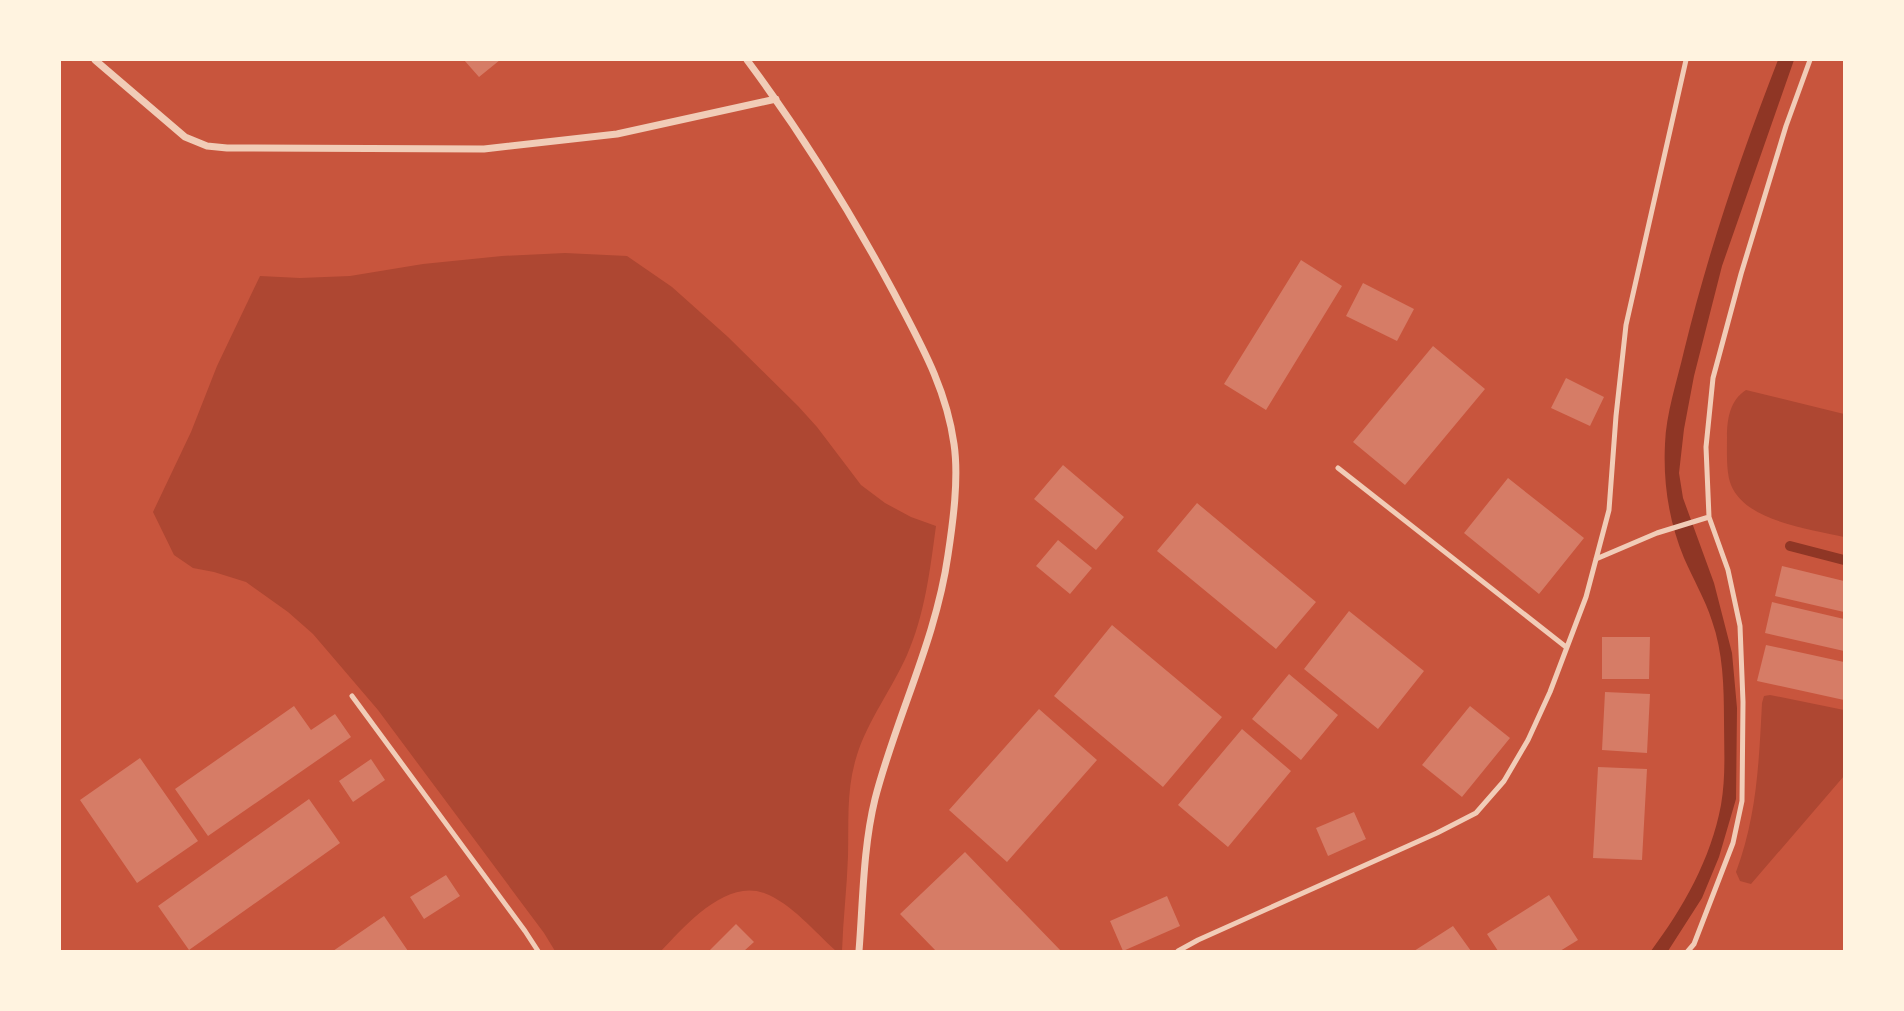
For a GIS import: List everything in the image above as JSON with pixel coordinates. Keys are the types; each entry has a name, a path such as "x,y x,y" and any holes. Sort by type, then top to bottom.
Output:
{"street":[{"path":"95,60 186,137 207,146 227,148 484,149 617,134 776,99"},
{"path":"747,60 821,166 862,233 940,383 955,447 954,498 948,557 930,631 875,800 867,854 859,951"}],"lane":[{"path":"1178,951 1437,834 1475,813 1504,781 1528,740 1550,692 1586,597 1609,510 1626,325 1686,60"},
{"path":"1688,951 1694,944 1733,844 1742,801 1743,702 1740,626 1728,570 1709,517 1706,447 1713,378 1748,250 1786,126 1810,60"},
{"path":"1338,468 1566,647"},
{"path":"1596,559 1657,533 1709,517"},
{"path":"352,696 538,951"}],"shaded area":[{"path":"1778,60 1794,60 1722,266 1694,376 1679,473 1683,498 1714,583 1732,653 1737,708 1736,799 1719,857 1702,898 1668,951 1651,951 1685,900 1703,864 1721,805 1724,773 1721,657 1709,613 1684,558 1671,516 1665,473 1667,421 1693,314 1715,240"},
{"path":"565,253 627,256 672,287 728,337 798,406 861,485 885,503 936,526 926,592 913,639 901,668 867,729 853,768 842,951 836,951 784,904 764,893 749,890 735,893 707,907 661,951 555,951 378,710 313,634 246,582 193,568 174,555 153,512 260,276 350,276 423,264"},
{"path":"1746,390 1844,414 1844,537 1781,522 1750,508 1739,498 1728,474 1727,430 1733,405"},
{"path":"1764,696 1844,710 1844,776 1751,884 1740,881 1736,872 1753,809 1762,703"}],"building":[{"path":"464,60 500,60 479,77"},
{"path":"1301,260 1342,286 1266,410 1224,384"},
{"path":"1363,283 1414,309 1397,341 1346,316"},
{"path":"1433,346 1485,389 1405,485 1353,442"},
{"path":"1566,378 1604,397 1590,426 1551,408"},
{"path":"1063,465 1124,517 1096,550 1034,499"},
{"path":"1508,478 1584,538 1539,594 1464,533"},
{"path":"1197,503 1316,602 1276,649 1157,551"},
{"path":"1058,540 1092,568 1070,594 1036,566"},
{"path":"1782,566 1844,581 1844,612 1775,596"},
{"path":"1772,602 1844,619 1844,651 1765,633"},
{"path":"1349,611 1424,671 1378,729 1304,669"},
{"path":"1112,625 1222,717 1163,787 1054,696"},
{"path":"1602,637 1650,637 1649,679 1602,679"},
{"path":"1766,645 1844,662 1844,700 1757,681"},
{"path":"1289,674 1338,715 1301,760 1252,719"},
{"path":"1605,692 1650,694 1647,753 1602,750"},
{"path":"294,706 311,730 335,714 351,737 208,836 175,789"},
{"path":"1470,706 1510,738 1462,797 1422,765"},
{"path":"1039,709 1097,760 1007,862 949,810"},
{"path":"1242,729 1291,771 1228,847 1178,805"},
{"path":"140,758 198,841 137,883 80,800"},
{"path":"371,759 385,780 353,802 339,781"},
{"path":"1598,767 1647,769 1642,860 1593,858"},
{"path":"309,799 340,843 189,950 158,906"},
{"path":"1354,812 1366,839 1328,856 1316,828"},
{"path":"965,852 1061,951 936,951 900,914"},
{"path":"446,875 460,896 424,919 410,897"},
{"path":"1549,895 1578,940 1560,951 1498,951 1487,934"},
{"path":"1167,896 1180,926 1123,951 1110,921"},
{"path":"384,916 408,951 333,951"},
{"path":"736,924 754,942 744,951 709,951"},
{"path":"1453,926 1471,951 1414,951"}],"waterway":[{"path":"1790,546 1844,560"}]}
